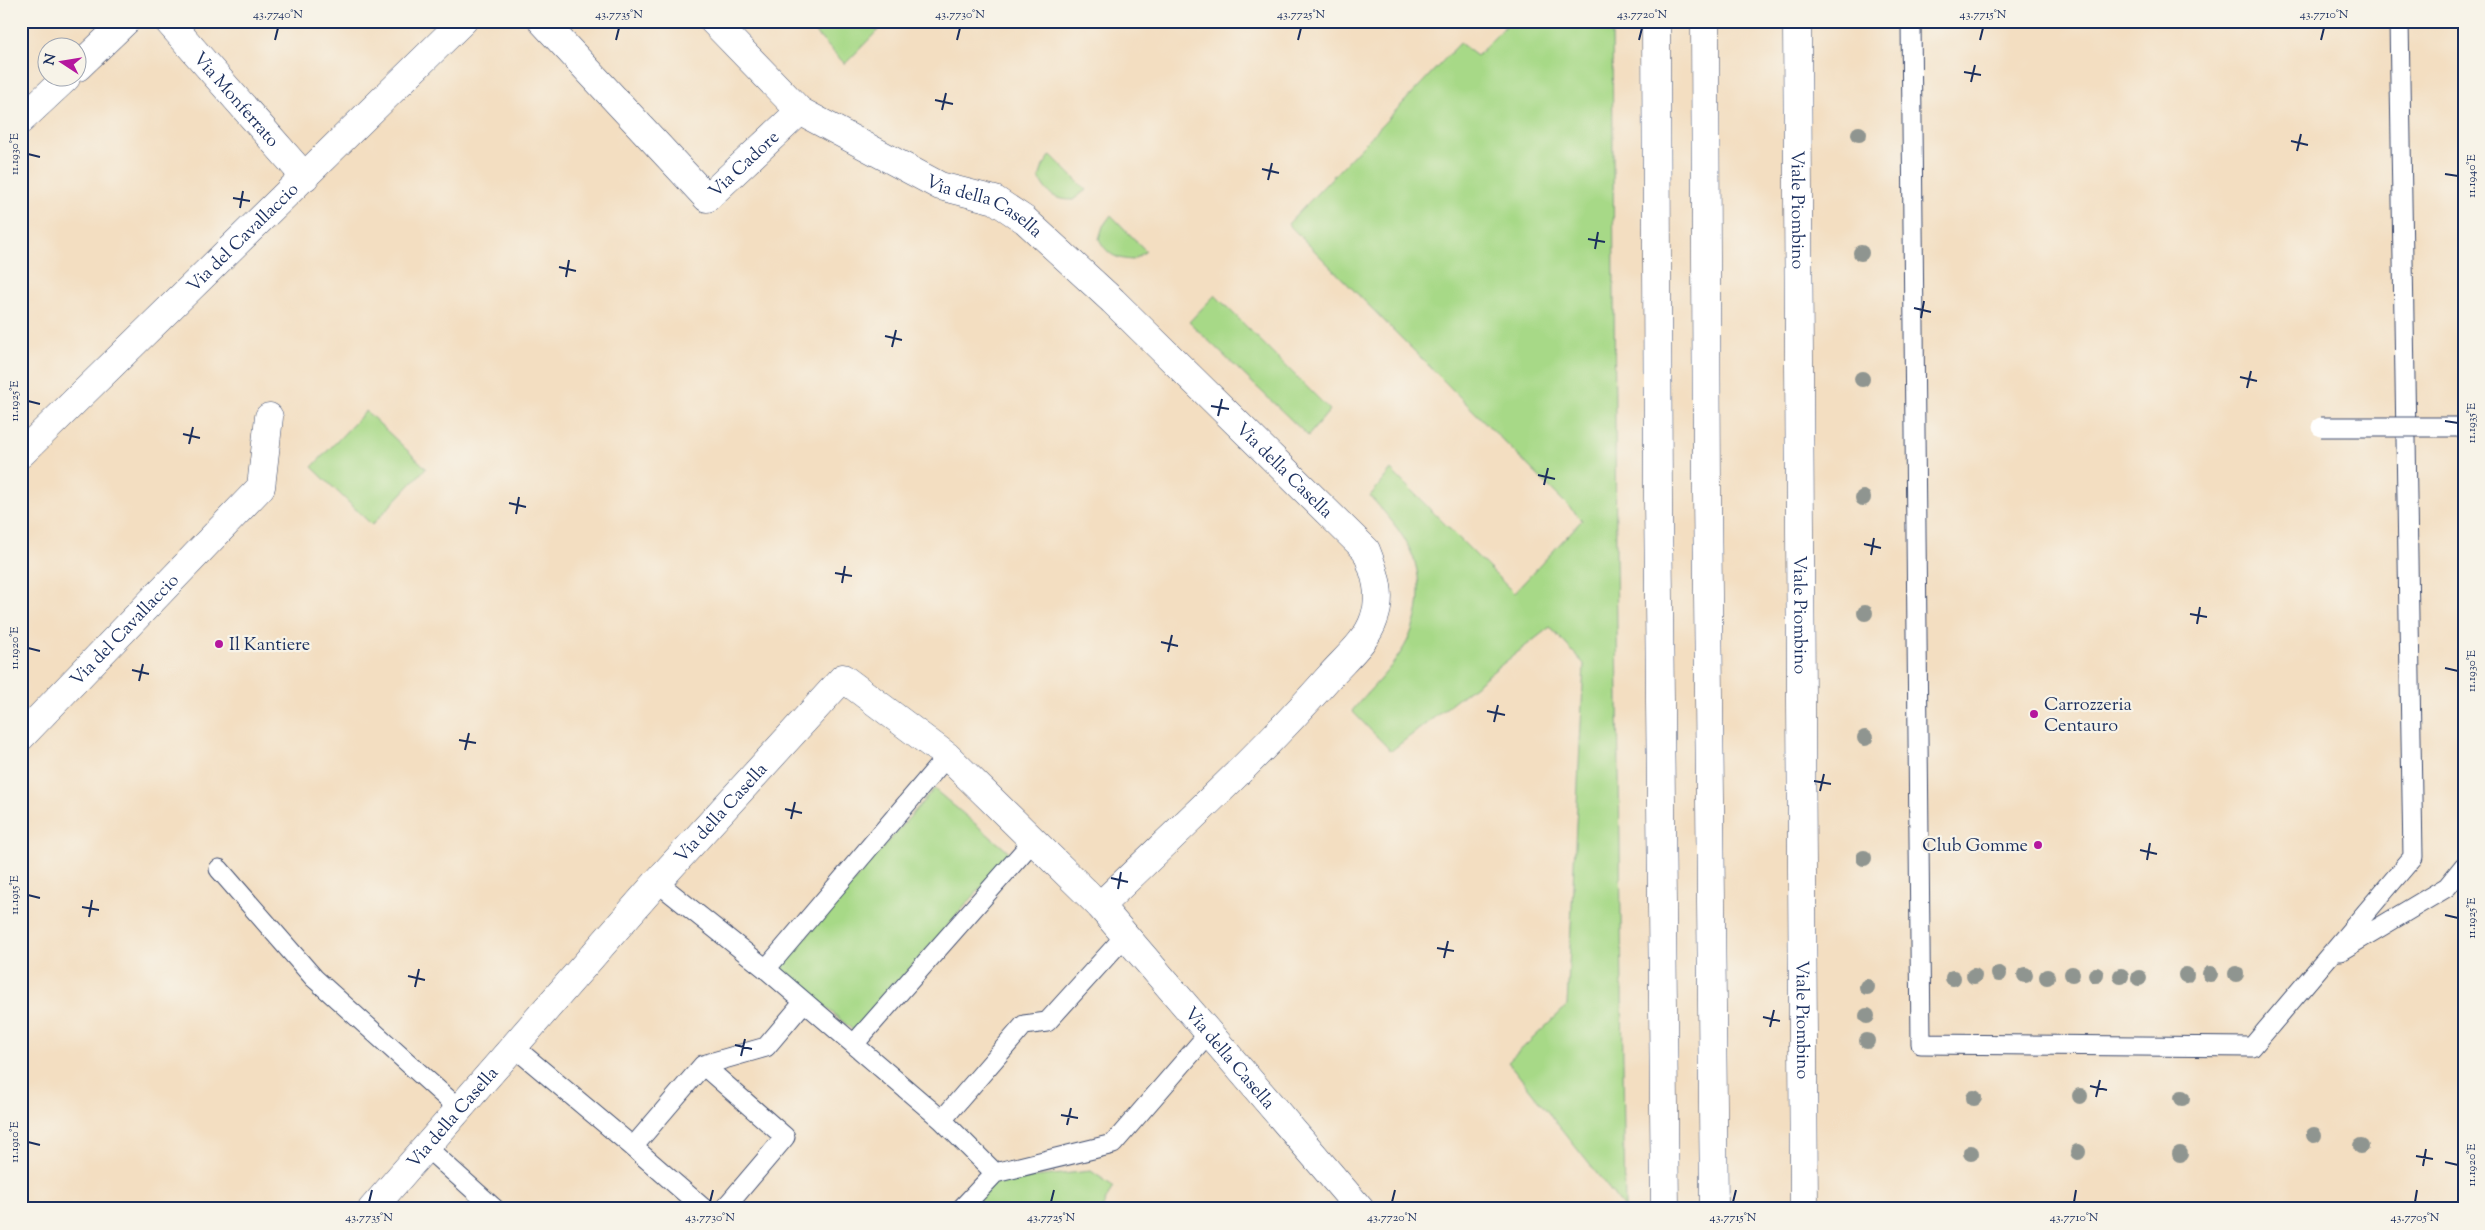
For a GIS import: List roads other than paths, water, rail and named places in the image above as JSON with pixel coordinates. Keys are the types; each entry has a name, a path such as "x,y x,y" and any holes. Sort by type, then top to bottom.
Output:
{"main road":[{"path":"88,57 126,21"},
{"name":"Via Monferrato","path":"168,21 305,177"},
{"name":"Via del Cavallaccio","path":"24,446 305,177 463,21"},
{"name":"Via Cadore","path":"542,21 707,198 800,111"},
{"path":"713,21 800,111"},
{"path":"1656,21 1665,1209"},
{"path":"1705,21 1714,1209"},
{"name":"Viale Piombino","path":"1797,21 1804,1209"},
{"path":"21,120 55,88"},
{"name":"Via della Casella","path":"800,111 940,186 995,200 1025,220 1113,301 1366,550 1374,571 1378,587 1378,603 1374,621 1362,640 1302,708 1100,906"},
{"name":"Via del Cavallaccio","path":"21,737 261,487 269,417"},
{"name":"Via della Casella","path":"372,1209 657,882 843,678 948,756 1100,906 1360,1209"}],"lane":[{"path":"1911,21 1921,1044 2252,1047 2413,857 2399,21"},
{"path":"2321,427 2464,427"},
{"path":"766,969 948,756"},
{"path":"854,1044 1033,841"},
{"path":"2326,960 2447,887 2464,866"},
{"path":"219,869 314,978 459,1110"},
{"path":"657,882 766,969 854,1044 942,1120 995,1173"},
{"path":"942,1120 1024,1024 1047,1022 1126,935"},
{"path":"633,1147 703,1066 766,1047 804,1002"},
{"path":"960,1209 995,1173 1113,1144 1209,1033"},
{"path":"514,1047 633,1147 697,1206"},
{"path":"703,1066 785,1137 724,1209"},
{"path":"426,1147 495,1209"}],"place":[{"name":"Il Kantiere","path":"219,644"},
{"name":"Carrozzeria Centauro","path":"2034,714"},
{"name":"Club Gomme","path":"2038,845"}]}
